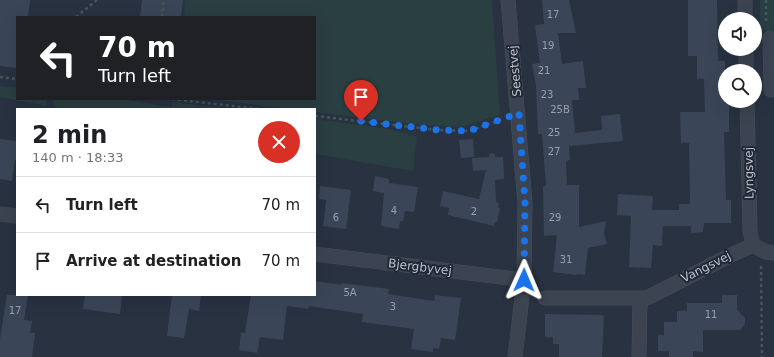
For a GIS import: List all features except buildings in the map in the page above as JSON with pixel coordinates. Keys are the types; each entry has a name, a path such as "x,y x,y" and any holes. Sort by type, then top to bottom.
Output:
{"street":[{"name":"Seestvej","path":"508,0 519,113 525,203 524,280 515,357"},
{"path":"745,0 745,12"},
{"path":"770,38 772,59 771,90"},
{"name":"Lyngsvej","path":"747,108 750,231 763,249"},
{"path":"0,214 16,216"},
{"name":"Vangsvej","path":"545,298 647,298 731,255 763,249"},
{"name":"Bjergbyvej","path":"316,254 524,280"},
{"path":"639,357 640,298"}],"path":[{"path":"77,16 97,0"},
{"path":"162,16 164,0"},
{"path":"766,0 766,27 770,38"},
{"path":"0,77 16,80"},
{"path":"181,100 249,108"},
{"path":"316,116 438,130 469,131 519,113"},
{"path":"762,357 763,249"}],"green space":[{"path":"185,0 492,0 500,115 462,127 421,125 316,112 316,108 280,108 218,100 316,100 316,16 184,16"},
{"path":"760,0 774,0 774,32 762,29 762,12 760,12"},
{"path":"0,86 16,88 16,100 46,100 47,106 0,97"},
{"path":"52,100 126,100 172,107 172,102 225,108 60,108 55,107"},
{"path":"316,119 388,129 417,137 413,171 316,154"}],"route":[{"path":"361,121 438,130 469,131 519,113 525,203 524,280"}]}
